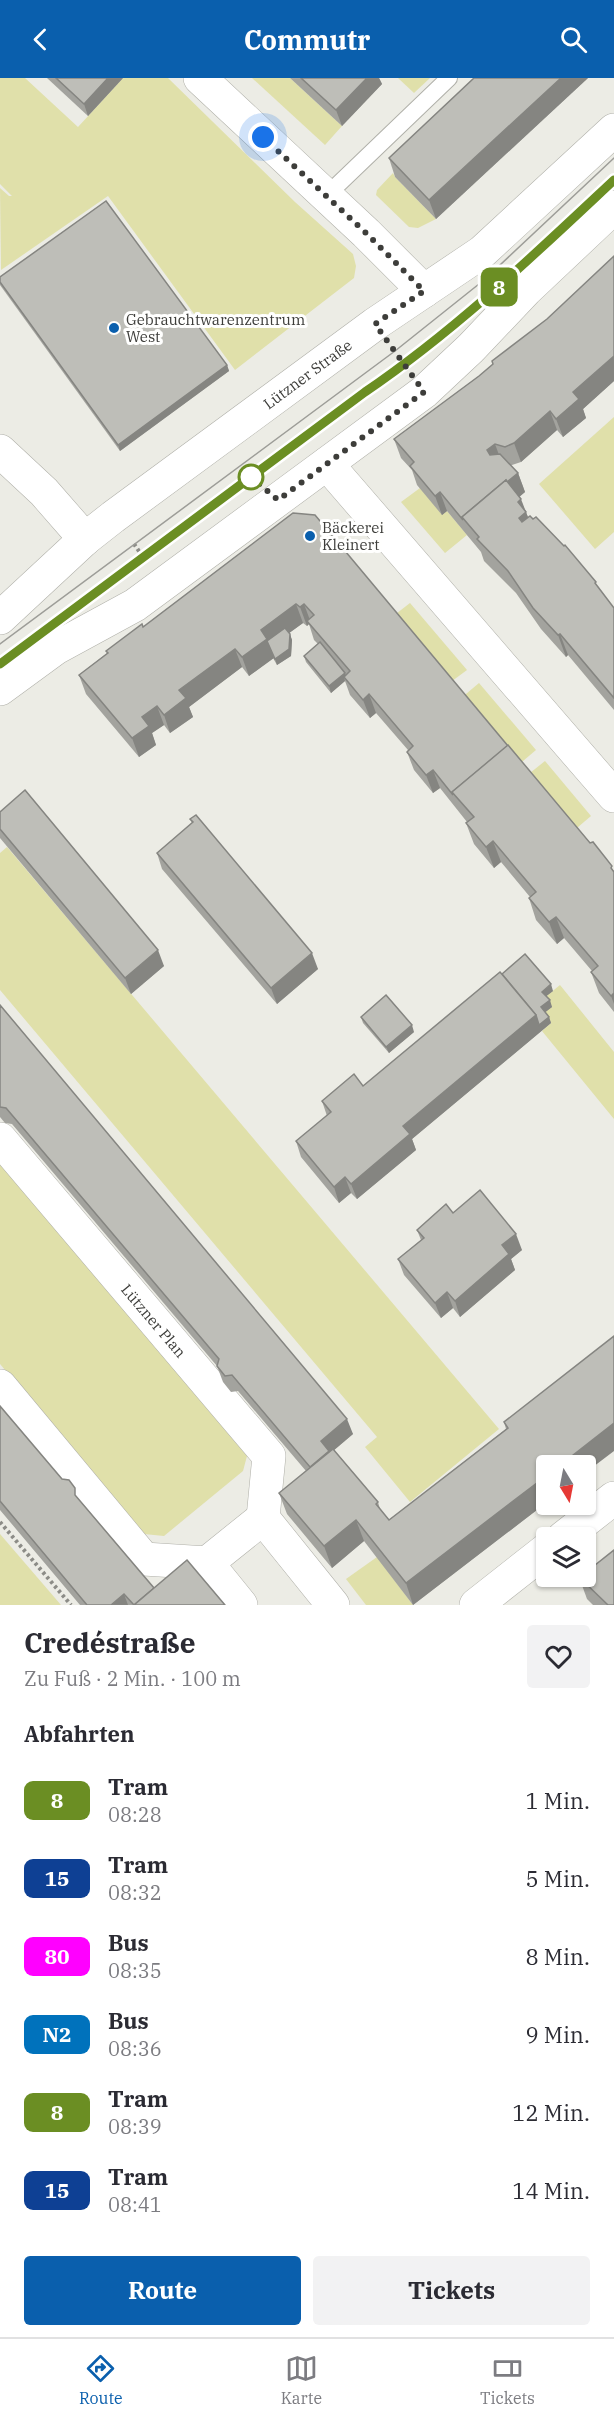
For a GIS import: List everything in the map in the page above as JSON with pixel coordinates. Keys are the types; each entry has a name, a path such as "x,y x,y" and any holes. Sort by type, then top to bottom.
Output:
{"street":[{"path":"200,78 366,233 424,291"},
{"name":"Lützner Straße","path":"0,618 85,539 113,517 375,324 482,252 614,130"},
{"path":"0,689 56,648 135,605 424,392 471,348 526,290 614,207"},
{"path":"0,452 44,492 85,539"},
{"path":"327,464 614,795"},
{"name":"Lützner Plan","path":"0,1139 269,1456 263,1518"},
{"path":"0,1386 144,1559 207,1563 263,1518 333,1605"},
{"path":"577,1527 614,1498"},
{"path":"488,1601 536,1560"},
{"path":"207,1563 241,1605"}],"lane":[{"path":"326,196 449,78"}],"path":[{"path":"113,517 163,585"},
{"path":"0,1522 71,1605"}],"green space":[{"path":"0,78 25,78 78,127 123,78 168,78 295,202 353,254 356,266 354,278 235,370 108,196 1,270 0,188 12,196 0,184"},
{"path":"252,78 290,78 342,126 325,145"},
{"path":"398,78 430,78 414,93"},
{"path":"393,173 436,219 418,228 409,227 376,195 377,190"},
{"path":"614,417 614,532 595,549 539,484"},
{"path":"420,488 442,514 447,511 467,535 445,553 401,502"},
{"path":"410,603 467,670 448,684 392,617"},
{"path":"479,683 536,750 516,767 460,699"},
{"path":"545,761 591,816 571,833 525,777"},
{"path":"7,847 499,1429 410,1502 365,1447 377,1437 0,990 0,853"},
{"path":"560,985 614,1052 614,1119 542,1031 551,1023 543,1014 544,998"},
{"path":"0,1162 247,1456 243,1471 164,1536 144,1534 0,1364"},
{"path":"0,1534 61,1605 0,1605"},
{"path":"377,1557 413,1605 366,1605 346,1579"}],"building":[{"path":"56,78 108,78 84,104"},
{"path":"301,78 367,78 336,110"},
{"path":"474,78 561,78 429,200 389,158"},
{"name":"Gebrauchtwarenzentrum West","path":"106,201 227,365 118,445 0,282 0,277"},
{"path":"614,256 614,356 573,392 579,399 556,419 550,411 514,443 505,447 495,444 487,450 490,455 500,454 518,473 507,482 506,480 462,517 463,520 440,492 435,496 410,466 414,462 394,439 479,376 493,364 492,361 547,319"},
{"path":"506,480 521,499 518,502 526,512 519,518 522,522 530,516 533,519 536,517 565,545 614,608 614,698 560,634 558,635 533,608 508,571 477,539 479,537 462,517"},
{"path":"293,513 315,515 508,746 452,792 453,795 433,770 426,775 407,752 413,746 369,694 363,700 344,677 350,671 307,621 314,615 304,604 300,607 296,604 261,630 267,639 242,657 235,649 179,690 186,698 164,715 157,706 142,717 149,726 132,738 79,675 108,653 106,651 142,624 143,627"},
{"path":"285,628 290,634 289,649 275,659 267,641"},
{"path":"320,642 345,673 329,686 304,656"},
{"path":"508,745 612,866 614,872 614,993 611,996 591,972 598,966 556,917 549,922 529,898 536,892 493,841 486,847 466,823 474,817 452,792"},
{"path":"25,790 158,950 125,978 0,829 0,812"},
{"path":"196,815 312,953 271,988 157,853 193,822 190,819"},
{"path":"525,954 551,984 542,992 550,1000 541,1007 549,1017 539,1025 536,1015 502,974"},
{"path":"500,972 536,1015 403,1126 410,1134 351,1184 345,1177 334,1187 296,1141 331,1112 322,1101 354,1074 363,1086"},
{"path":"386,995 412,1025 386,1047 361,1017"},
{"path":"0,1005 347,1419 321,1441 329,1451 310,1467 232,1375 225,1376 217,1366 219,1359 6,1108 0,1107"},
{"path":"480,1190 516,1234 502,1245 509,1254 455,1301 447,1292 435,1303 398,1259 424,1238 417,1230 446,1204 453,1213"},
{"path":"614,1336 614,1423 573,1455 536,1455 536,1484 406,1583 356,1520 324,1546 279,1493 333,1449 378,1502 376,1504 389,1520 508,1428 504,1422"},
{"path":"0,1406 62,1479 69,1480 75,1488 75,1495 154,1588 134,1605 124,1594 111,1605 87,1605 0,1501"},
{"path":"614,1550 614,1605 608,1605 589,1587 596,1587 596,1564"},
{"path":"187,1560 225,1605 134,1605"}],"tram line":[{"path":"0,644 395,351 484,280 614,158"},
{"path":"0,664 431,343 524,264 614,180"},
{"name":"8","path":"0,664 365,392 405,365 510,278 614,180"}],"place":[{"name":"Gebrauchtwarenzentrum West","path":"114,328"},
{"name":"Bäckerei Kleinert","path":"310,536"}],"route":[{"path":"251,477 278,500 424,392 375,324 424,291 366,233 263,137"}]}
